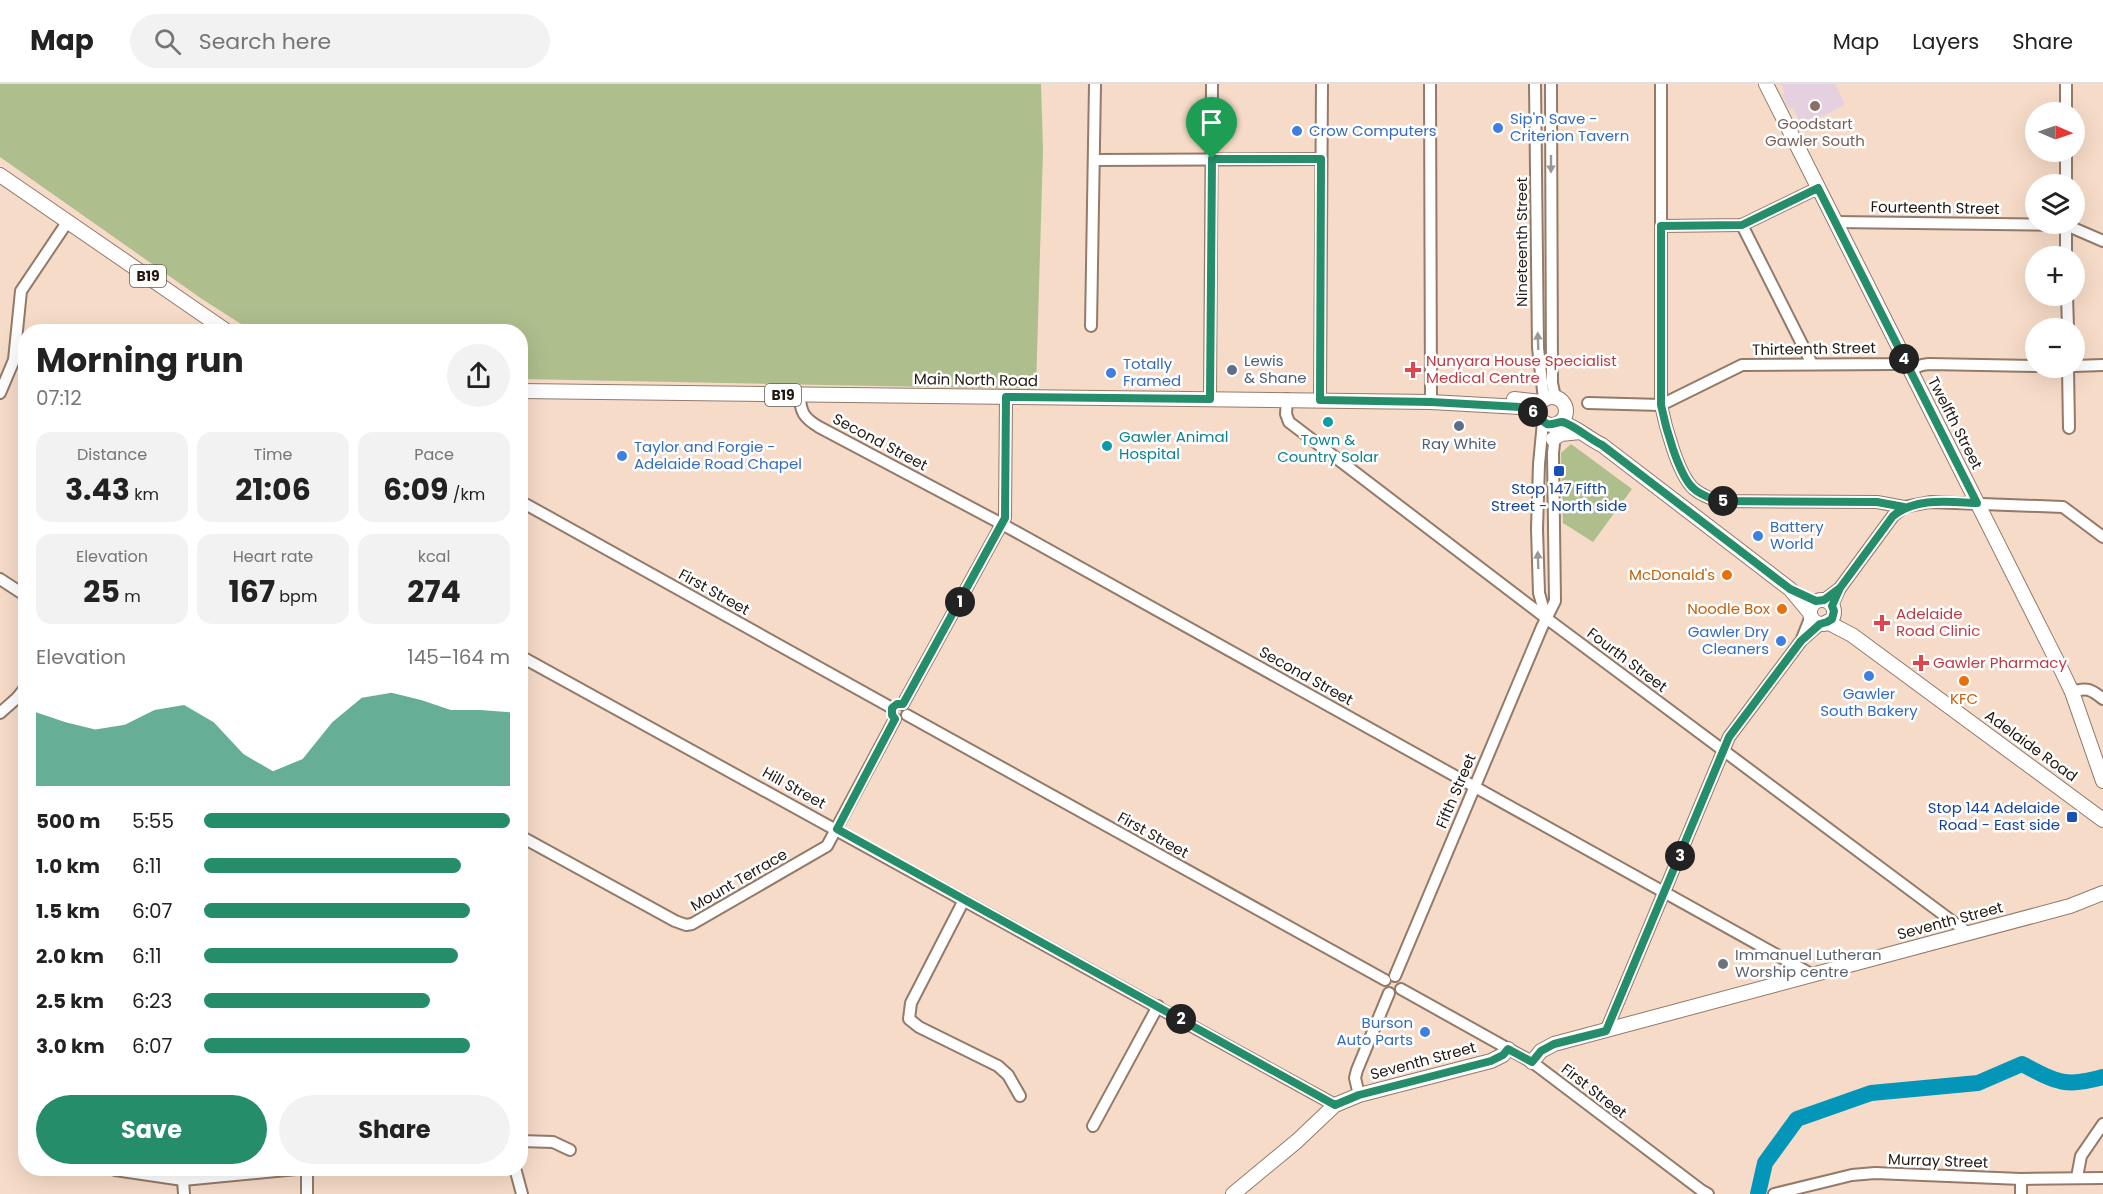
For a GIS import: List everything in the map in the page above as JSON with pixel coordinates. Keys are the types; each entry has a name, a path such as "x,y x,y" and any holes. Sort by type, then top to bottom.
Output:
{"main road":[{"name":"Twelfth Street","path":"1766,84 2072,692 2099,764 2103,781"},
{"name":"B19","path":"0,174 216,324"},
{"name":"Main North Road","path":"528,391 1431,402"},
{"name":"Adelaide Road","path":"1431,402 1507,399 1550,412 1591,432 1602,445"},
{"name":"Adelaide Road","path":"1550,412 1602,445 1790,589 2102,817"},
{"path":"1553,440 1561,434 1580,432"},
{"name":"Seventh Street","path":"1532,1062 1541,1051 1554,1044 2070,906 2103,893"},
{"name":"Seventh Street","path":"1233,1194 1297,1141 1335,1105 1359,1095 1491,1061 1503,1055 1508,1049"}],"street":[{"path":"1091,326 1095,84"},
{"path":"1210,399 1212,84"},
{"path":"1320,400 1322,84"},
{"path":"1430,84 1431,402"},
{"path":"1535,84 1543,87 1552,84"},
{"name":"Nineteenth Street","path":"1535,84 1538,348 1550,412"},
{"name":"Nineteenth Street","path":"1550,412 1552,84"},
{"path":"1661,84 1661,405 1664,422 1681,469 1690,486 1700,494 1718,501 1877,502 1904,507 1930,502 2063,507 2103,537"},
{"path":"2066,84 2066,102"},
{"path":"1094,160 1321,159"},
{"path":"1661,226 1742,225 1818,188"},
{"path":"0,393 5,370 14,360 21,291 68,221"},
{"name":"Fourteenth Street","path":"1835,222 2025,224"},
{"path":"1742,225 1812,364"},
{"name":"Fourteenth Street","path":"2085,233 2103,241"},
{"name":"Thirteenth Street","path":"1588,403 1661,405 1742,365 2025,366"},
{"path":"2085,366 2103,365"},
{"path":"2068,378 2069,428"},
{"name":"Second Street","path":"800,395 801,413 807,420 1002,524 1813,975"},
{"path":"837,829 897,711 1002,524 1005,509 1006,397"},
{"name":"Fourth Street","path":"1287,399 1286,414 1289,422 1546,618 1968,933"},
{"path":"1546,618 1539,593 1539,464 1550,412"},
{"name":"Fifth Street","path":"1390,978 1555,601 1553,440 1550,412"},
{"name":"First Street","path":"528,505 897,711 907,709 907,716 1390,978"},
{"path":"1606,1031 1729,737 1893,516 1904,507"},
{"path":"0,579 18,591"},
{"name":"Hill Street","path":"528,660 1335,1105"},
{"path":"2072,692 2083,688 2091,689 2103,699"},
{"path":"0,713 18,697"},
{"name":"Mount Terrace","path":"528,840 686,925 709,916 827,846 837,829"},
{"path":"964,900 911,1003 909,1019 919,1027 998,1066 1008,1075 1020,1096"},
{"path":"1390,978 1401,981 1401,989 1394,994 1389,993 1383,986 1390,978"},
{"name":"First Street","path":"1401,989 1532,1062 1703,1193"},
{"path":"1359,1095 1355,1077 1357,1070 1389,993"},
{"path":"1093,1126 1158,1006"},
{"path":"2077,1178 2081,1156 2103,1124"},
{"path":"528,1141 553,1142 570,1150"},
{"name":"Murray Street","path":"1774,1194 1852,1175 1875,1173 2021,1179 2103,1178"},
{"path":"155,1176 183,1180 224,1176"},
{"path":"307,1176 308,1194"},
{"path":"517,1176 522,1194"},
{"path":"2021,1179 2021,1194"},
{"path":"183,1180 184,1194"}],"shaded area":[{"name":"Goodstart Gawler South","path":"1781,84 1835,84 1845,105 1802,126 1793,108 1789,109 1782,95 1785,93"}],"green space":[{"path":"0,84 1041,84 1043,150 1036,389 528,379 528,324 241,324 0,157"},
{"path":"1571,444 1632,489 1593,542 1563,523 1561,453"}],"waterway":[{"path":"1758,1194 1765,1163 1797,1119 1871,1093 1978,1083 2022,1064 2061,1081 2080,1082 2103,1077"}],"place":[{"name":"Goodstart Gawler South","path":"1815,106"},
{"name":"Sip'n Save - Criterion Tavern","path":"1498,128"},
{"name":"Crow Computers","path":"1297,131"},
{"name":"Lewis & Shane","path":"1232,370"},
{"name":"Nunyara House Specialist Medical Centre","path":"1413,370"},
{"name":"Totally Framed","path":"1111,373"},
{"name":"Town & Country Solar","path":"1328,422"},
{"name":"Ray White","path":"1459,426"},
{"name":"Gawler Animal Hospital","path":"1107,446"},
{"name":"Taylor and Forgie - Adelaide Road Chapel","path":"622,456"},
{"name":"Stop 147 Fifth Street - North side","path":"1559,471"},
{"name":"Battery World","path":"1758,536"},
{"name":"McDonald's","path":"1727,575"},
{"name":"Noodle Box","path":"1782,609"},
{"name":"Adelaide Road Clinic","path":"1882,623"},
{"name":"Gawler Dry Cleaners","path":"1781,641"},
{"name":"Gawler Pharmacy","path":"1921,663"},
{"name":"Gawler South Bakery","path":"1869,676"},
{"name":"KFC","path":"1964,681"},
{"name":"Stop 144 Adelaide Road - East side","path":"2072,817"},
{"name":"Immanuel Lutheran Worship centre","path":"1723,964"},
{"name":"Burson Auto Parts","path":"1425,1032"}],"route":[{"path":"1212,159 1210,399 1006,397 1005,518 903,704 897,704 892,708 891,712 895,719 837,829 1335,1105 1359,1095 1491,1061 1503,1055 1508,1049 1532,1062 1541,1051 1554,1044 1606,1031 1729,737 1801,641 1820,624 1832,619 1834,611 1832,606 1840,588 1893,516 1904,507 1930,502 1977,503 1818,188 1742,225 1661,226 1661,405 1664,422 1681,469 1690,486 1700,494 1718,501 1877,502 1904,507 1893,516 1880,534 1840,588 1824,600 1816,601 1790,589 1602,445 1589,439 1570,425 1560,422 1547,424 1538,415 1520,407 1431,402 1320,400 1321,159 1212,159"}]}
